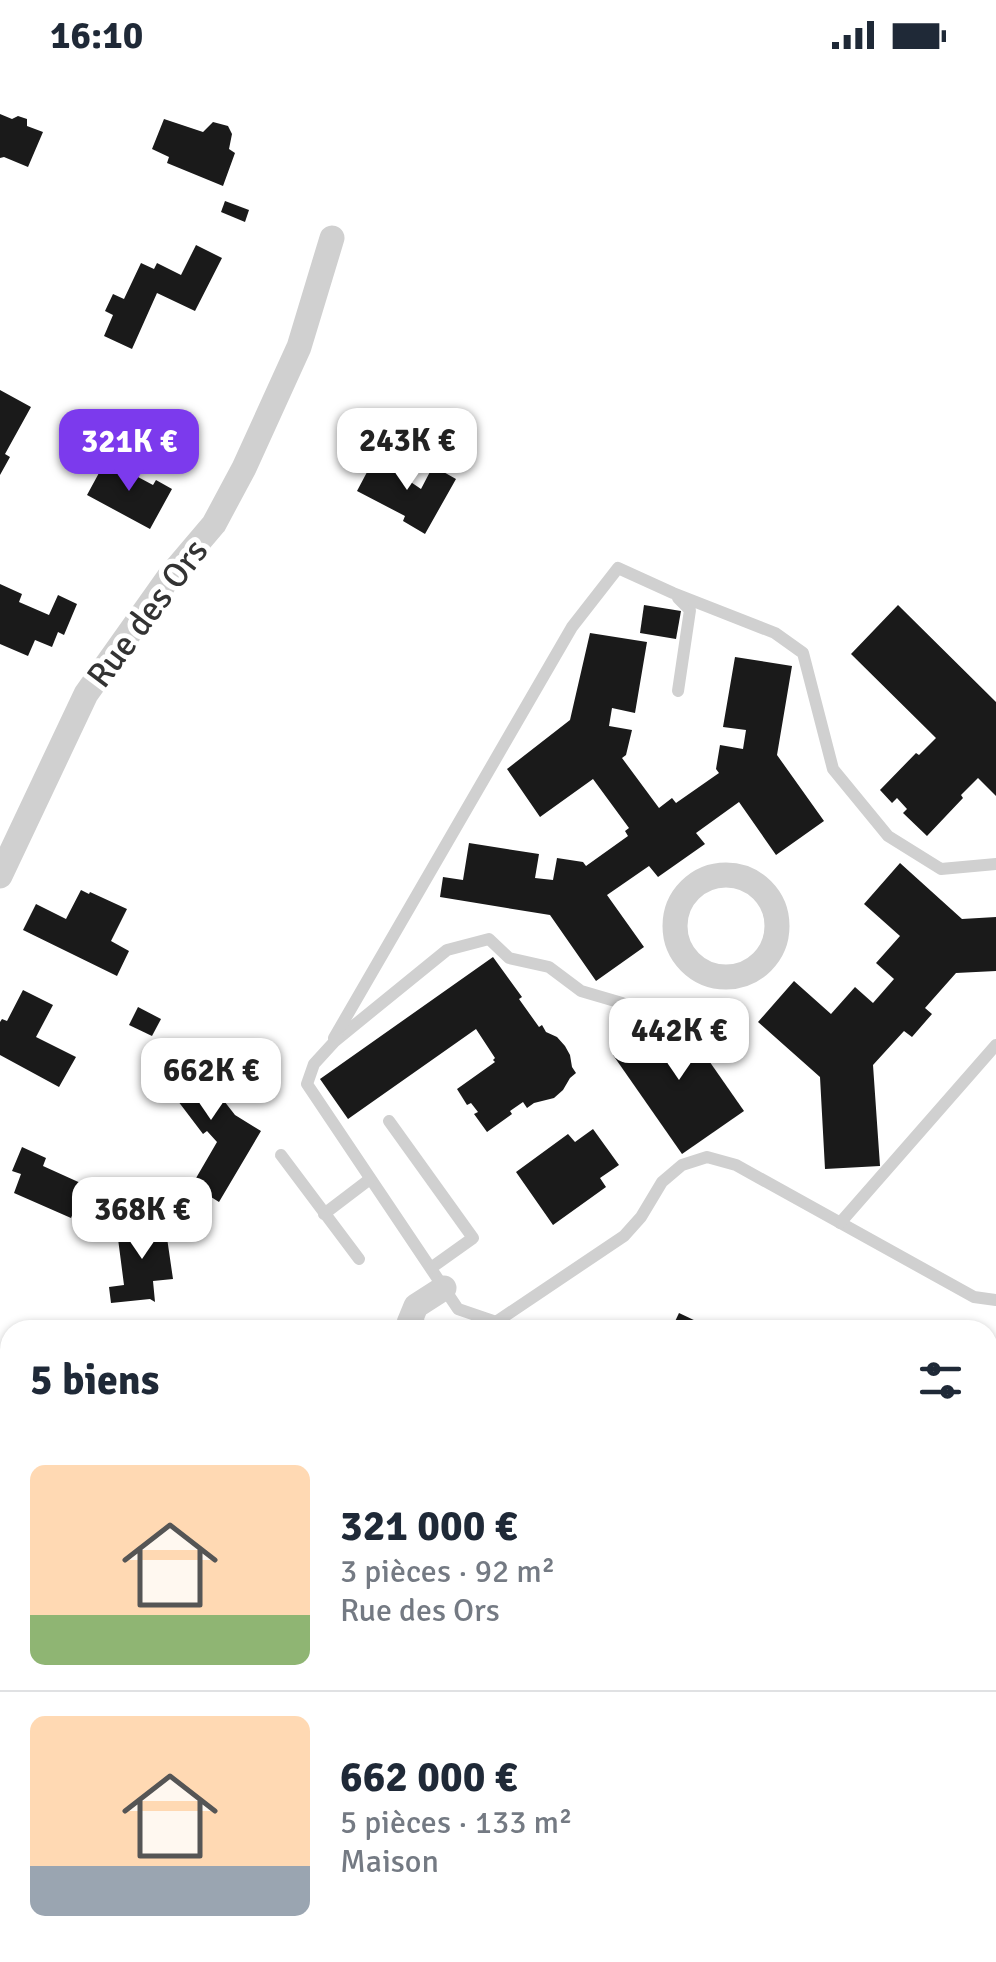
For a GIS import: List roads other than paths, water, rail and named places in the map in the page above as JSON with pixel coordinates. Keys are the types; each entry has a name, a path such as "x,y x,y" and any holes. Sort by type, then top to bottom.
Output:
{"street":[{"name":"Rue des Ors","path":"0,876 86,694 169,577 214,524 244,468 298,347 332,238"},
{"path":"722,874 736,875 750,880 771,900 778,928 775,943 758,966 740,975 716,976 702,971 686,957 676,937 675,922 678,908 695,885 722,874"},
{"path":"410,1320 438,1278"}],"lane":[{"path":"328,1049 572,627 618,568 775,632 803,654 833,769 888,836 941,868 996,864"},
{"path":"673,593 690,610 678,691"},
{"path":"490,1320 458,1309 307,1084 314,1064 448,950 489,940 509,958 548,967 580,991 622,1002"},
{"path":"840,1223 996,1045"},
{"path":"389,1121 473,1238 438,1278"},
{"path":"280,1155 359,1259"},
{"path":"499,1320 624,1236 642,1217 662,1182 682,1165 707,1158 736,1165 974,1297 996,1300"},
{"path":"324,1214 370,1178"}]}
